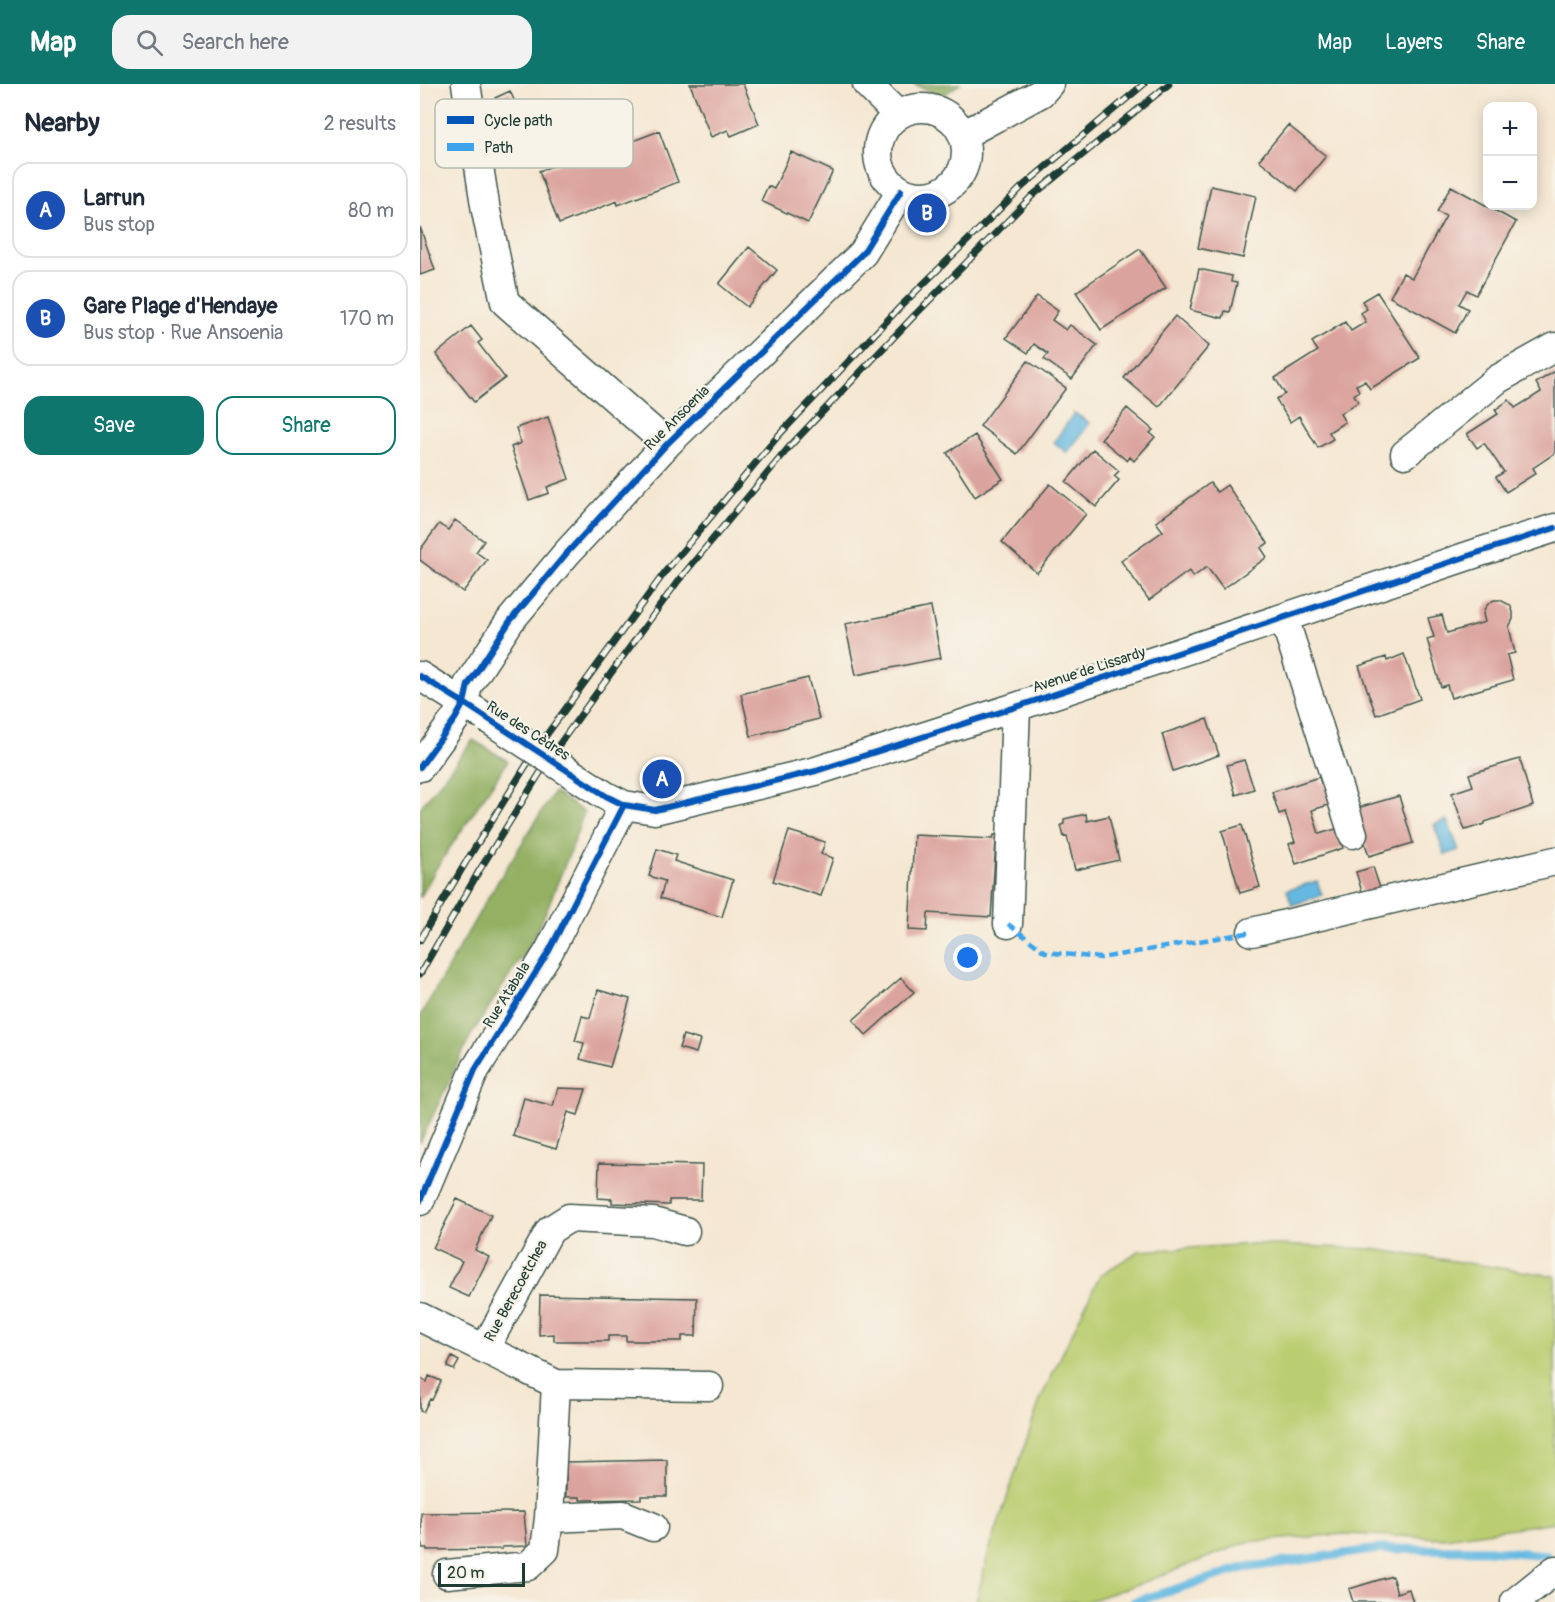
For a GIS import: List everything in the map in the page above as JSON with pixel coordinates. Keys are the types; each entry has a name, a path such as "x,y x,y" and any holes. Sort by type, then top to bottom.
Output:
{"street":[{"path":"466,84 468,99"},
{"path":"867,84 898,115"},
{"path":"963,135 1041,93 1049,84"},
{"path":"928,108 942,113 955,122 963,135 966,150 964,165 957,179 946,189 931,195 916,195 901,191 889,181 881,168 878,154 880,139 886,125 898,115 912,109 928,108"},
{"path":"479,168 505,302 667,444"},
{"name":"Rue Ansoenia","path":"420,767 465,703 468,686 510,621 566,554 667,444 863,253 901,191"},
{"path":"1405,454 1498,380 1555,347"},
{"name":"Avenue de Lissardy","path":"615,801 655,810 816,771 1016,707 1480,552 1553,536"},
{"path":"1284,618 1353,834"},
{"name":"Rue des Cèdres","path":"420,676 615,801"},
{"path":"1008,924 1016,707"},
{"name":"Rue Atabala","path":"420,1201 475,1070 549,951 615,801"},
{"path":"1252,932 1555,861"},
{"name":"Rue Berecoetchea","path":"485,1348 550,1230 569,1218 653,1222 685,1231"},
{"name":"Rue Berecoetchea","path":"420,1317 556,1384 709,1386"},
{"path":"447,1574 528,1566 545,1550 549,1518 556,1384"},
{"path":"549,1518 623,1515 653,1527"},
{"path":"1515,1602 1555,1570"}],"green space":[{"path":"913,84 960,84 942,96"},
{"path":"473,740 508,761 437,867 420,898 420,808"},
{"path":"554,792 584,812 572,847 545,914 529,946 471,1035 420,1143 420,1017 487,899"},
{"path":"1253,1244 1372,1249 1555,1276 1555,1522 1445,1538 1344,1534 1247,1542 1086,1602 976,1602 988,1554 1040,1400 1100,1275 1139,1251"}],"water":[{"path":"1074,413 1090,423 1067,453 1054,442"},
{"path":"1447,820 1459,850 1445,855 1434,825"},
{"path":"1317,881 1322,895 1292,905 1287,890"}],"building":[{"path":"690,84 743,84 759,124 731,136 728,130 711,137"},
{"path":"510,91 514,99 495,99"},
{"path":"1288,125 1326,156 1297,191 1259,160"},
{"path":"659,131 678,182 618,205 617,201 559,224 539,171 547,168 633,168 633,141"},
{"path":"791,152 833,171 808,223 761,201 768,186 774,189"},
{"path":"1211,186 1256,196 1243,258 1198,248"},
{"path":"1451,186 1483,204 1483,210 1494,210 1516,222 1476,295 1467,290 1459,304 1468,309 1455,333 1390,297 1403,273 1412,278 1446,216 1437,212"},
{"path":"420,227 435,270 420,275"},
{"path":"749,247 777,270 747,307 719,284"},
{"path":"1140,249 1166,288 1101,330 1076,292"},
{"path":"1199,269 1232,276 1231,282 1237,283 1230,312 1225,311 1223,318 1190,310"},
{"path":"1377,292 1420,358 1370,389 1365,381 1356,385 1359,391 1354,395 1358,402 1340,414 1345,422 1329,432 1333,439 1318,448 1299,416 1290,422 1276,399 1285,394 1275,378 1318,351 1312,342 1345,322 1351,331 1366,322 1361,313 1367,309 1362,301"},
{"path":"1037,296 1058,311 1052,320 1066,330 1070,325 1097,345 1072,379 1044,359 1048,354 1034,344 1028,353 1006,338"},
{"path":"1175,316 1209,346 1159,407 1124,378"},
{"path":"471,326 482,340 478,343 505,378 474,402 436,354"},
{"path":"1028,361 1066,388 1017,454 980,426"},
{"path":"1555,371 1555,453 1533,468 1536,473 1506,492 1496,477 1504,472 1484,443 1477,448 1467,434 1498,414 1495,410 1509,400 1515,408 1541,392 1536,383"},
{"path":"1127,408 1153,430 1150,433 1155,437 1134,461 1130,457 1127,461 1101,439"},
{"path":"548,417 569,479 547,487 549,493 529,500 511,447 521,443 516,428"},
{"path":"975,435 1003,479 975,497 947,453"},
{"path":"1093,449 1119,471 1114,476 1119,480 1096,507 1066,482"},
{"path":"1210,483 1217,492 1227,485 1268,543 1261,548 1267,557 1223,589 1207,567 1193,577 1189,571 1149,600 1121,561 1163,531 1156,522"},
{"path":"1050,484 1086,514 1037,573 1002,542"},
{"path":"455,520 484,541 476,552 487,560 463,592 420,560 420,550 439,524 448,530"},
{"path":"1494,600 1510,605 1513,612 1513,619 1509,627 1515,653 1507,655 1513,680 1451,698 1447,685 1441,687 1427,639 1434,637 1428,618 1442,615 1447,633 1485,622 1483,614 1485,608"},
{"path":"931,607 941,658 856,675 845,624"},
{"path":"1404,654 1420,699 1376,715 1359,666 1386,657 1387,661"},
{"path":"808,678 819,719 751,736 741,694"},
{"path":"1207,719 1219,755 1173,771 1162,734"},
{"path":"1520,759 1533,806 1465,830 1452,793 1473,786 1469,774"},
{"path":"1244,760 1254,789 1236,795 1227,765"},
{"path":"1319,777 1321,783 1325,782 1332,804 1312,810 1319,834 1336,829 1343,848 1296,864 1289,844 1295,842 1285,812 1279,814 1272,792"},
{"path":"1399,796 1413,843 1369,856 1354,809"},
{"path":"1086,814 1087,821 1109,816 1119,860 1075,870 1067,836 1064,837 1061,825 1064,824 1064,819"},
{"path":"1242,825 1260,887 1240,893 1222,831"},
{"path":"789,831 825,842 821,854 833,858 821,896 773,881"},
{"path":"914,835 993,839 994,835 1001,835 1001,842 996,841 991,917 928,913 927,931 909,930"},
{"path":"657,849 676,855 674,861 733,880 722,917 660,898 665,881 649,876"},
{"path":"1373,867 1384,900 1365,902 1356,872"},
{"path":"901,978 914,992 866,1035 853,1020"},
{"path":"598,990 630,999 610,1067 580,1059 584,1043 575,1041 582,1016 590,1018"},
{"path":"683,1035 700,1040 696,1053 679,1048"},
{"path":"558,1088 586,1089 578,1115 568,1112 556,1149 513,1136 524,1098 553,1106"},
{"path":"599,1163 702,1165 701,1200 669,1200 669,1205 612,1203 612,1199 598,1198"},
{"path":"457,1199 491,1215 475,1250 489,1257 469,1297 449,1288 462,1261 433,1248"},
{"path":"540,1295 697,1298 696,1336 682,1336 682,1341 626,1341 626,1336 608,1336 608,1341 554,1341 554,1334 539,1335"},
{"path":"452,1357 459,1361 454,1370 447,1367"},
{"path":"429,1376 441,1381 423,1412 420,1411 420,1378 427,1382"},
{"path":"667,1460 667,1496 641,1496 641,1499 580,1500 580,1497 566,1497 566,1462"},
{"path":"524,1512 527,1546 502,1547 502,1549 427,1550 427,1548 422,1548 421,1513"},
{"path":"1392,1576 1397,1593 1409,1589 1413,1602 1353,1602 1349,1589"}],"waterway":[{"path":"1134,1602 1243,1568 1379,1549 1489,1550 1546,1555"}],"railway":[{"path":"420,940 537,748 665,572 778,436 900,307 1023,186 1144,84"},
{"path":"420,974 479,871 550,757 678,581 790,446 1032,196 1169,84"}],"marked path":[{"path":"1008,924 1045,952 1101,958 1252,932"}],"cycle path":[{"path":"420,767 455,719 464,703 468,685 510,621 566,554 667,444 863,253 901,191"},
{"path":"420,676 606,796 624,805 655,810 816,771 1555,528"},
{"path":"420,1201 475,1070 549,951 624,805"}],"place":[{"name":"Gare Plage d'Hendaye","path":"927,213"},
{"name":"Larrun","path":"662,779"}]}
